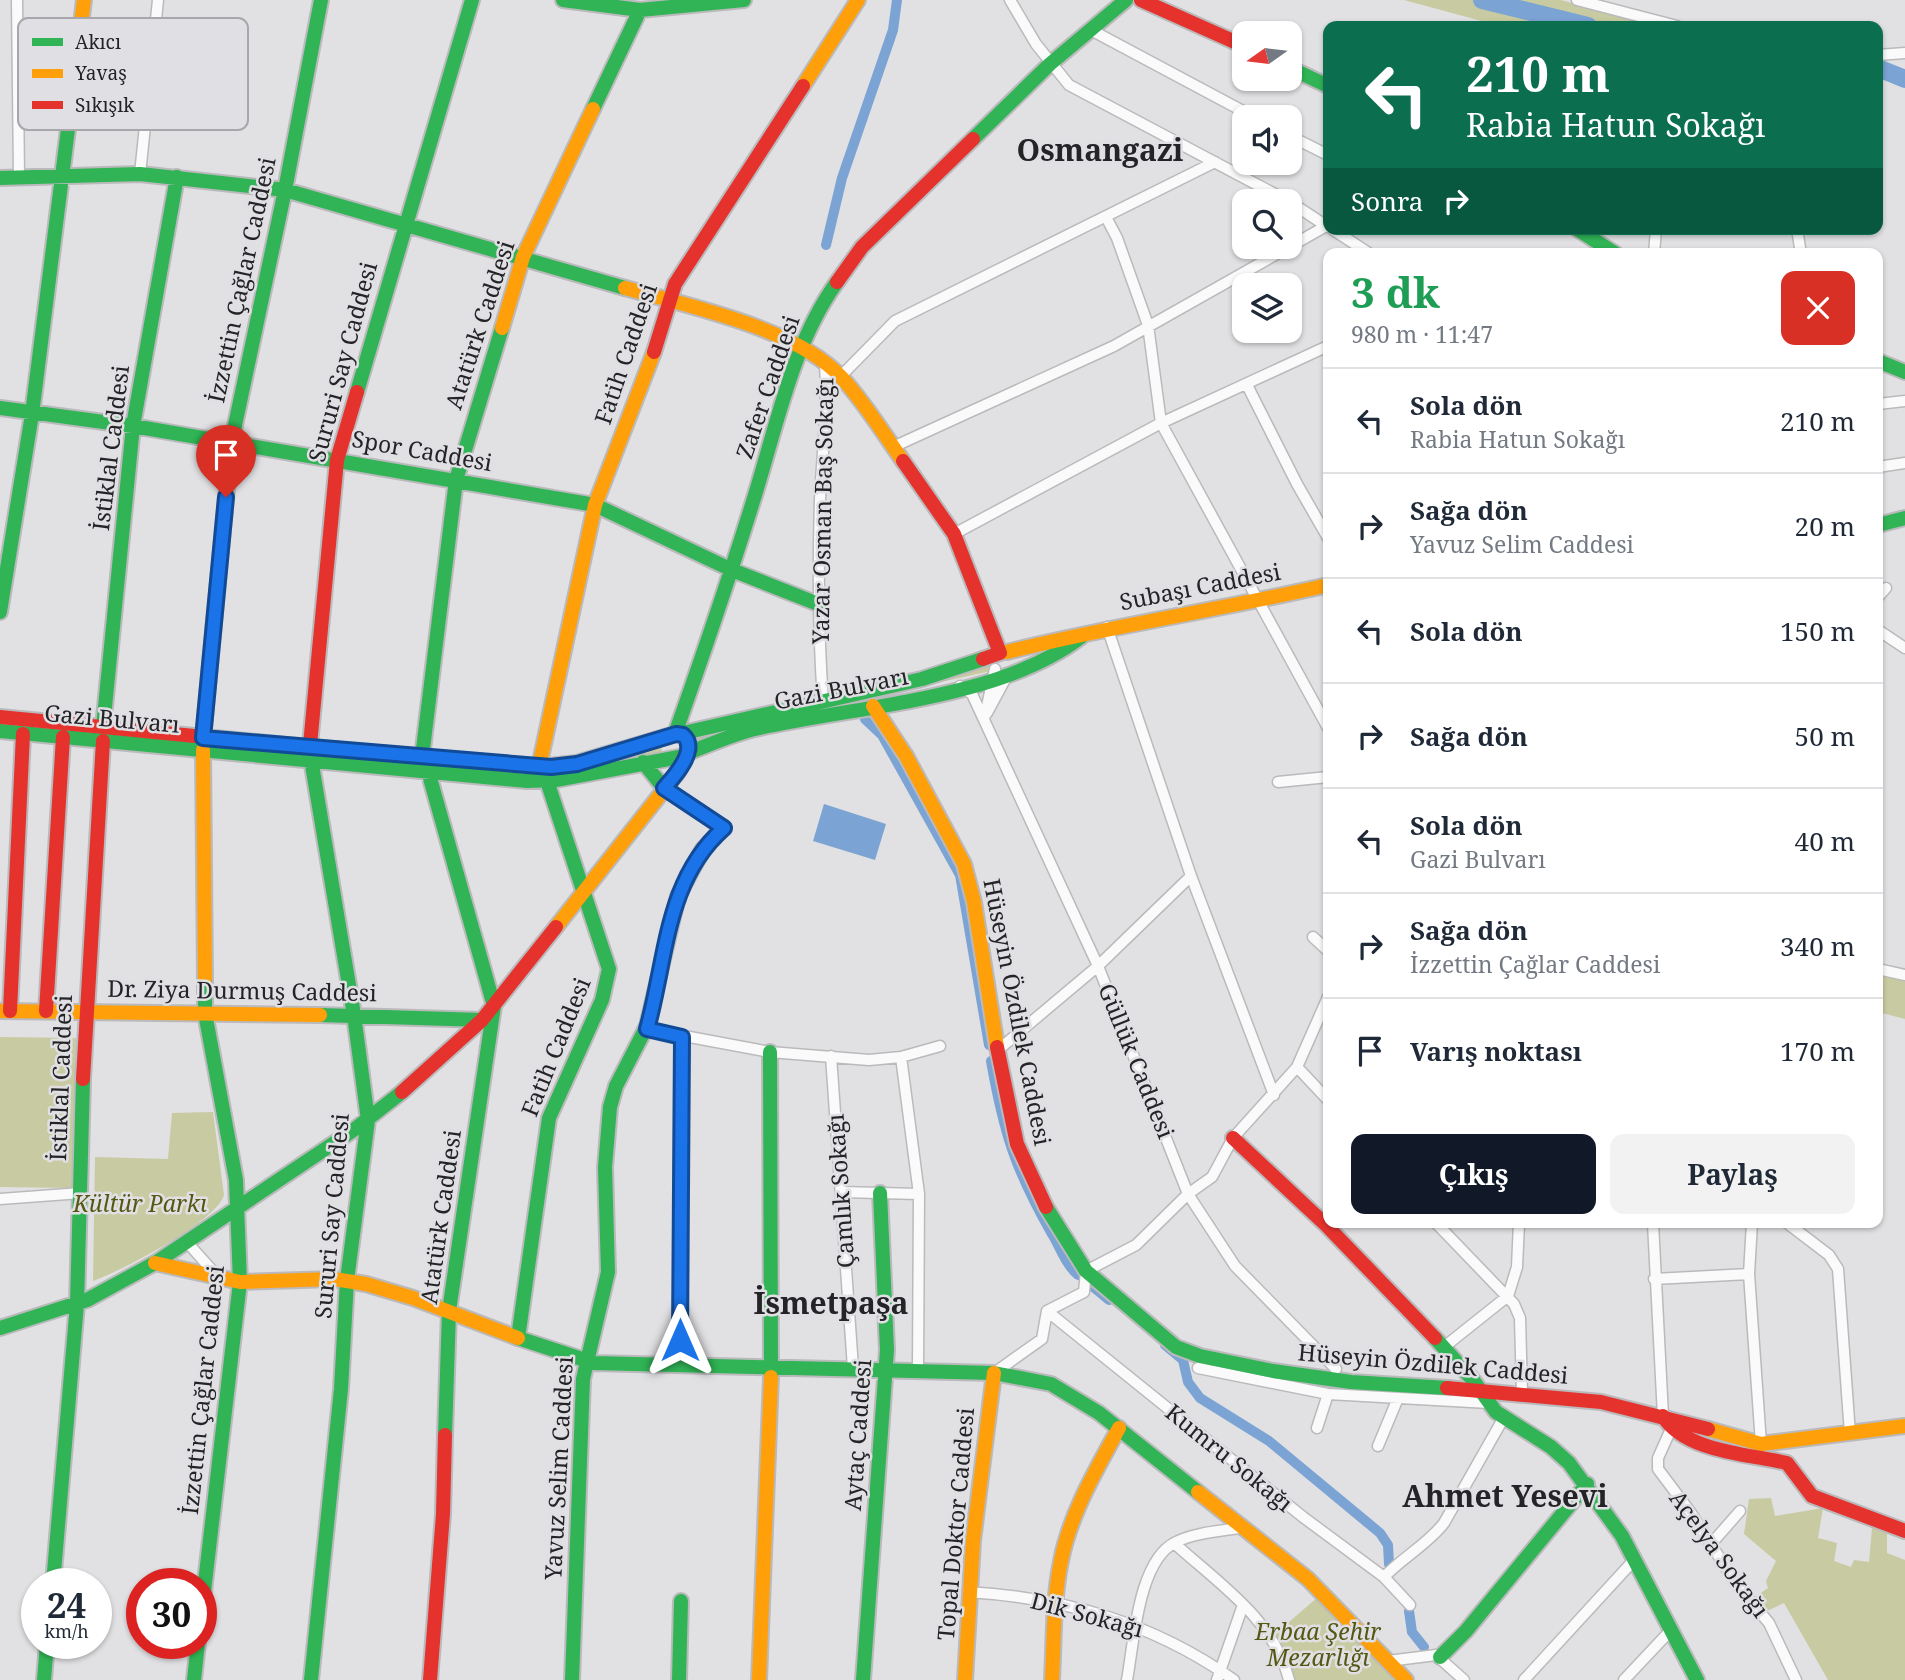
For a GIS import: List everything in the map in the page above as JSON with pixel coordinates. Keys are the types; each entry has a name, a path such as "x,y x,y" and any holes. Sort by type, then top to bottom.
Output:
{"street":[{"path":"17,0 18,88"},
{"path":"82,18 84,0"},
{"path":"156,18 158,0"},
{"name":"İzzettin Çağlar Caddesi","path":"207,1568 240,1282 239,1206 205,1013 203,744 231,444 285,190 321,0"},
{"name":"Sururi Say Caddesi","path":"311,1680 341,1389 347,1280 368,1120 354,1015 311,752 337,460 472,0"},
{"path":"562,0 649,7 744,0"},
{"name":"Fatih Caddesi","path":"538,767 595,505 654,353 681,272 858,0"},
{"path":"1010,0 1050,64 1069,85 1265,189"},
{"name":"Zafer Caddesi","path":"0,1328 78,1304 155,1263 368,1120 425,1074 494,1006 678,772 676,747 801,348 824,299 862,247 1050,64 1126,0"},
{"path":"1141,0 1232,41"},
{"path":"1577,0 1658,21"},
{"name":"Atatürk Caddesi","path":"430,1680 443,1514 449,1311 494,1006 425,764 456,480 523,257 649,7"},
{"path":"1091,30 1232,105"},
{"path":"1883,54 1905,52"},
{"path":"1302,74 1323,84"},
{"path":"18,130 19,177"},
{"path":"0,612 32,414 66,130"},
{"path":"139,174 144,130"},
{"path":"1302,141 1323,152"},
{"path":"841,376 895,321 1215,162"},
{"path":"0,178 60,174 139,174 285,190 406,222 741,321 801,348 841,376 954,534 1003,652 1016,662 998,674 984,720"},
{"name":"İstiklal Caddesi","path":"54,1568 78,1304 85,1011 103,734 133,426 177,177"},
{"path":"1302,210 1323,223"},
{"path":"1105,217 1117,238 1148,325 1161,423 1323,719"},
{"path":"893,447 1114,346 1323,230"},
{"path":"1341,235 1361,248"},
{"path":"1586,235 1607,248"},
{"path":"954,534 1161,423 1323,348"},
{"path":"1883,363 1905,372"},
{"name":"Yazar Osman Baş Sokağı","path":"823,700 818,604 820,496 827,401 825,364"},
{"path":"1247,385 1323,529"},
{"path":"1883,403 1905,401"},
{"name":"Spor Caddesi","path":"0,408 133,426 595,505 733,570 818,604"},
{"path":"1883,466 1905,464"},
{"path":"1883,524 1905,518"},
{"name":"Subaşı Caddesi","path":"998,674 1063,653 1082,638 1107,627 1259,601 1323,586"},
{"path":"1883,591 1886,588"},
{"path":"1107,627 1191,876 1274,1094"},
{"path":"1883,633 1905,648"},
{"name":"Subaşı Caddesi","path":"1003,652 1065,637 1082,638"},
{"path":"984,720 998,674 993,662 1003,652"},
{"name":"Gazi Bulvarı","path":"0,716 103,734 425,764 547,781 643,762 676,747 823,700 932,677 1003,652"},
{"name":"Gazi Bulvarı","path":"425,764 538,767 577,764 676,747 873,706 960,686 998,674"},
{"name":"Güllük Caddesi","path":"960,686 972,694 1098,966 1188,1194 1235,1266 1336,1368"},
{"name":"Hüseyin Özdilek Caddesi","path":"873,706 947,829 968,877 998,1049 1022,1157 1043,1202 1086,1271 1175,1347 1188,1353 1295,1375 1485,1397"},
{"name":"Gazi Bulvarı","path":"0,732 63,737 103,734"},
{"path":"5,1011 23,734"},
{"path":"46,1011 63,737"},
{"path":"643,762 653,771 664,788 724,828"},
{"path":"1278,782 1323,778"},
{"name":"Fatih Caddesi","path":"518,1338 550,1118 602,1000 608,978 605,950 583,894 547,781"},
{"name":"Yavuz Selim Caddesi","path":"572,1680 585,1362 608,1271 605,1189 610,1107 617,1085 647,1029 676,900 698,854 724,828"},
{"path":"998,1049 1098,966 1191,876"},
{"path":"1313,937 1323,946"},
{"path":"1883,970 1905,975"},
{"path":"994,1373 1041,1339 1047,1311 1084,1292 1086,1271 1136,1245 1188,1194 1212,1177 1233,1138 1297,1067 1323,1008"},
{"name":"Dr. Ziya Durmuş Caddesi","path":"5,1011 354,1015 482,1020"},
{"path":"647,1029 770,1052 869,1059 901,1057 940,1046"},
{"path":"680,1365 682,1037"},
{"path":"759,1680 771,1366 770,1052"},
{"name":"Çamlık Sokağı","path":"831,1056 853,1368"},
{"path":"901,1057 919,1194 918,1370"},
{"path":"1297,1067 1323,1095"},
{"path":"1233,1138 1323,1222"},
{"path":"841,1192 919,1194"},
{"path":"0,1199 81,1193"},
{"name":"Aytaç Caddesi","path":"863,1680 887,1369 880,1193"},
{"path":"1329,1228 1444,1347 1503,1419 1551,1447 1587,1484 1635,1559 1697,1680"},
{"path":"1441,1228 1508,1296 1520,1318 1522,1393"},
{"path":"1444,1347 1508,1296 1517,1267 1519,1228"},
{"path":"1653,1228 1663,1416 1671,1429 1716,1448 1787,1463 1812,1496 1905,1531"},
{"path":"1752,1228 1749,1273 1761,1444"},
{"path":"1794,1228 1829,1255 1838,1269 1850,1434"},
{"path":"187,1241 218,1278"},
{"path":"155,1263 240,1282 347,1280 449,1311 585,1362 994,1373 1051,1384 1082,1401 1119,1428 1308,1579 1406,1680"},
{"path":"1654,1279 1749,1273"},
{"name":"Kumru Sokağı","path":"1047,1311 1303,1517 1384,1577 1410,1605"},
{"name":"Hüseyin Özdilek Caddesi","path":"1198,1368 1328,1394 1398,1398 1485,1397 1522,1393 1592,1401 1663,1416 1761,1444 1905,1426"},
{"name":"Topal Doktor Caddesi","path":"965,1680 968,1592 994,1373"},
{"path":"1317,1428 1328,1394"},
{"path":"1378,1446 1398,1398"},
{"path":"1384,1577 1407,1554 1431,1538 1444,1523 1503,1419"},
{"path":"1052,1680 1056,1603 1064,1549 1079,1505 1119,1428"},
{"name":"Açelya Sokağı","path":"1671,1429 1658,1458 1658,1469 1737,1585 1769,1623 1796,1680"},
{"path":"1440,1657 1466,1631 1587,1484"},
{"path":"1711,1544 1740,1511"},
{"path":"1127,1680 1146,1584 1154,1561 1174,1542 1245,1527"},
{"path":"1174,1542 1264,1625 1280,1654 1289,1680"},
{"path":"1524,1680 1635,1559"},
{"name":"Dik Sokağı","path":"968,1592 1056,1603 1138,1625 1218,1675 1234,1680"},
{"path":"679,1680 681,1601"},
{"path":"1218,1675 1243,1605"},
{"path":"1625,1680 1671,1630"},
{"path":"1388,1661 1426,1655 1440,1657 1464,1680"},
{"path":"44,1680 46,1659"},
{"path":"194,1680 196,1659"}],"green space":[{"path":"1404,0 1561,0 1635,21 1482,21"},
{"path":"989,665 991,671 769,720 697,742 695,735 959,675"},
{"path":"0,723 522,773 538,773 661,745 662,754 539,775"},
{"path":"1883,974 1905,979 1905,1019 1883,1013"},
{"path":"0,1037 76,1038 74,1188 0,1187"},
{"name":"Kültür Parkı","path":"213,1112 224,1195 217,1206 166,1244 93,1281 95,1157 168,1159 172,1113"},
{"path":"1771,1498 1775,1516 1823,1508 1818,1538 1837,1543 1834,1561 1851,1567 1854,1560 1869,1562 1872,1528 1887,1531 1887,1553 1905,1560 1905,1680 1828,1680 1784,1603 1767,1611 1755,1597 1768,1588 1766,1581 1776,1561 1744,1534 1749,1499"},
{"name":"Erbaa Şehir Mezarlığı","path":"1319,1596 1400,1680 1293,1680 1274,1635"}],"water":[{"path":"824,804 886,824 875,860 813,841"}],"waterway":[{"path":"826,245 842,178 893,30 897,0"},
{"path":"1482,0 1568,21"},
{"path":"1883,70 1905,79"},
{"path":"865,719 882,735 960,875 989,1045"},
{"path":"991,1061 1006,1131 1020,1170 1039,1211 1070,1266 1078,1275"},
{"path":"1092,1286 1109,1300"},
{"path":"1165,1345 1183,1360 1188,1382 1200,1398 1269,1441 1380,1533 1388,1545 1389,1564"},
{"path":"1409,1611 1412,1632 1424,1647"}],"traffic: fast":[{"path":"228,477 231,444 285,190 321,0"},
{"path":"357,392 472,0"},
{"path":"563,0 640,10 744,0"},
{"path":"973,139 1050,64 1126,0"},
{"path":"593,109 640,10"},
{"path":"1302,74 1323,84"},
{"path":"0,612 32,414 68,130"},
{"path":"0,178 140,174 285,190 625,288"},
{"path":"103,727 133,426 177,177"},
{"path":"1586,235 1607,248"},
{"path":"307,747 539,767 577,763 675,734 736,555 798,357 809,331 837,282"},
{"path":"422,757 456,480 502,328"},
{"path":"1883,363 1905,372"},
{"path":"0,408 133,426 595,505 732,570 818,604"},
{"path":"1883,524 1905,518"},
{"path":"690,752 755,729 968,688 1010,675 1048,658 1081,637"},
{"path":"679,734 922,679 983,659"},
{"path":"0,731 527,781 556,780 679,757"},
{"path":"311,759 354,1015 368,1120 347,1280 341,1389 311,1680"},
{"path":"643,762 664,788"},
{"path":"428,771 494,1006 449,1311 445,1435"},
{"path":"518,1338 549,1118 602,1000 609,969 547,781"},
{"path":"572,1680 583,1379 608,1272 605,1167 610,1107 616,1086 647,1026 678,896 703,849 724,828"},
{"path":"205,979 205,1013 236,1180 240,1282 207,1568"},
{"path":"320,1015 482,1020"},
{"path":"770,1052 771,1377"},
{"path":"54,1568 77,1304 83,1079"},
{"path":"0,1328 87,1300 155,1263 355,1129 402,1092"},
{"path":"863,1680 887,1350 880,1193"},
{"path":"1046,1207 1086,1271 1176,1347 1200,1356 1273,1371 1351,1382 1447,1388"},
{"path":"518,1338 594,1363 994,1373 1051,1384 1099,1413 1198,1492"},
{"path":"1435,1338 1473,1380 1496,1412 1551,1447 1569,1463 1622,1536 1697,1680"},
{"path":"1440,1657 1466,1631 1587,1484"},
{"path":"679,1680 681,1601"},
{"path":"44,1680 46,1659"},
{"path":"194,1680 196,1659"}],"traffic: slow":[{"path":"82,18 84,0"},
{"path":"803,86 858,0"},
{"path":"502,328 523,257 593,109"},
{"path":"625,288 740,321 798,345 842,378 903,461"},
{"path":"539,767 595,505 654,352"},
{"path":"203,738 228,477"},
{"path":"1007,652 1323,586"},
{"path":"873,706 906,756 964,864 974,902 997,1047"},
{"path":"203,750 205,979"},
{"path":"556,927 678,772 685,754 690,752"},
{"path":"0,1011 320,1015"},
{"path":"155,1263 240,1282 334,1279 366,1284 413,1298 518,1338"},
{"path":"965,1680 973,1541 994,1373"},
{"path":"759,1680 771,1377"},
{"path":"1708,1429 1761,1444 1905,1426"},
{"path":"1052,1680 1056,1591 1065,1544 1085,1493 1119,1428"},
{"path":"1198,1492 1308,1579 1406,1680"}],"traffic: jam":[{"path":"1141,0 1232,41"},
{"path":"654,352 675,284 803,86"},
{"path":"837,282 862,247 973,139"},
{"path":"310,745 337,460 357,392"},
{"path":"903,461 954,534 1000,653 983,659"},
{"path":"0,717 307,747"},
{"path":"10,1011 23,734"},
{"path":"46,1011 63,737"},
{"path":"83,1079 103,741"},
{"path":"402,1092 482,1020 556,927"},
{"path":"997,1047 1017,1144 1046,1207"},
{"path":"1233,1138 1323,1222"},
{"path":"1329,1228 1435,1338"},
{"path":"1447,1388 1601,1402 1708,1429"},
{"path":"1663,1416 1673,1428 1702,1444 1719,1450 1787,1463 1812,1496 1905,1531"},
{"path":"430,1680 443,1514 445,1435"}],"district":[{"name":"Osmangazi","path":"1100,151"},
{"name":"İsmetpaşa","path":"831,1304"},
{"name":"Ahmet Yesevi","path":"1505,1497"}],"route":[{"path":"226,497 203,738 538,767 577,764 676,734 683,735 688,740 688,752 678,772 664,788 724,828 698,854 682,884 670,921 647,1029 682,1037 680,1340"}]}
